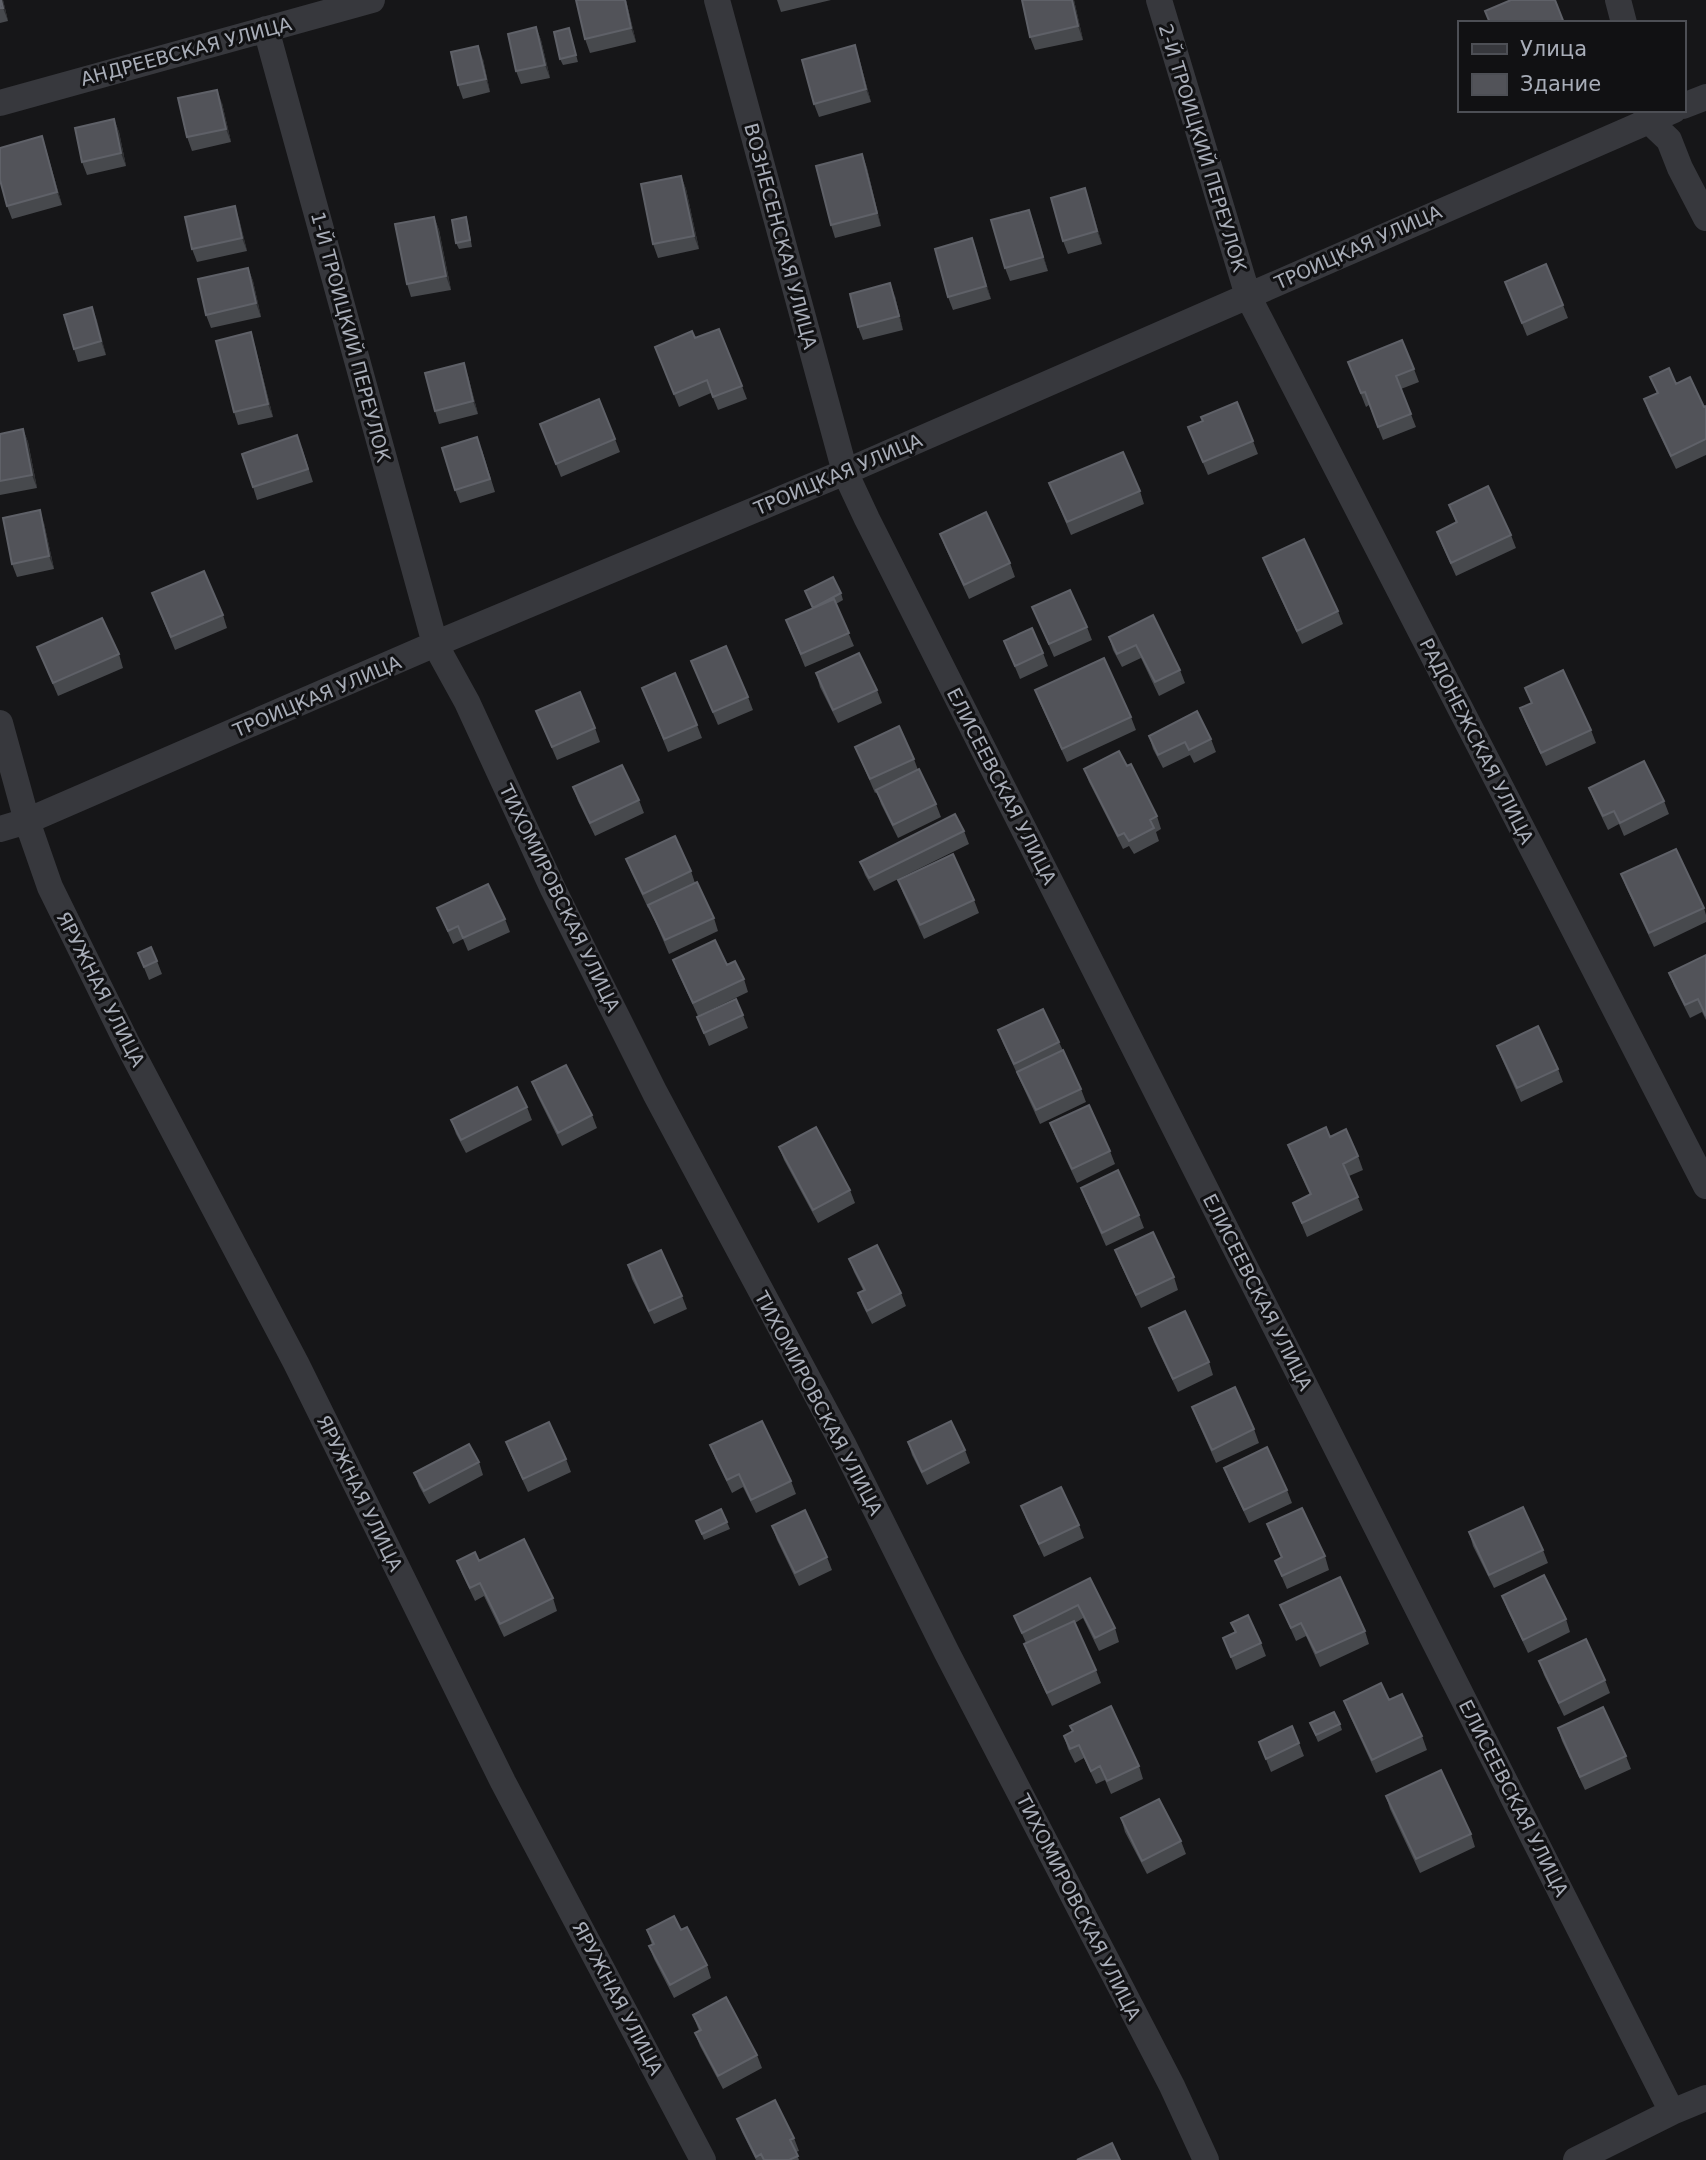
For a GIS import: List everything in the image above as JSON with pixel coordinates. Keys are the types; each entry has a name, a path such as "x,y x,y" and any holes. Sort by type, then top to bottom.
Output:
{"street":[{"name":"АНДРЕЕВСКАЯ УЛИЦА","path":"0,103 372,0"},
{"name":"ВОЗНЕСЕНСКАЯ УЛИЦА","path":"717,0 845,472"},
{"name":"2-Й ТРОИЦКИЙ ПЕРЕУЛОК","path":"1159,0 1248,296"},
{"path":"1618,0 1623,21"},
{"name":"1-Й ТРОИЦКИЙ ПЕРЕУЛОК","path":"266,29 435,644"},
{"path":"1685,105 1706,96"},
{"name":"ТРОИЦКАЯ УЛИЦА","path":"0,829 27,821 435,644 845,472 1248,296 1647,116 1665,112"},
{"path":"1647,116 1669,140 1706,218"},
{"name":"РАДОНЕЖСКАЯ УЛИЦА","path":"1248,296 1706,1186"},
{"name":"ЕЛИСЕЕВСКАЯ УЛИЦА","path":"845,472 1672,2112"},
{"name":"ТИХОМИРОВСКАЯ УЛИЦА","path":"435,644 467,702 554,889 655,1093 844,1446 947,1653 1172,2087 1206,2160"},
{"name":"ЯРУЖНАЯ УЛИЦА","path":"0,723 27,821 50,887 126,1041 296,1363 503,1782 704,2160"},
{"path":"1576,2160 1706,2098"}],"building":[{"path":"576,0 625,0 631,28 585,39"},
{"path":"1022,0 1072,0 1078,26 1030,37"},
{"path":"1511,0 1555,0 1563,21 1489,21 1485,11"},
{"path":"536,27 545,65 516,71 508,34"},
{"path":"569,28 576,55 560,59 554,32"},
{"path":"855,45 866,89 814,104 802,60"},
{"path":"478,46 486,79 458,85 451,52"},
{"path":"217,90 226,129 187,137 178,98"},
{"path":"114,119 121,153 82,162 75,128"},
{"path":"42,136 57,192 7,206 0,180 0,148"},
{"path":"862,154 877,213 831,225 816,166"},
{"path":"681,176 694,236 653,244 641,184"},
{"path":"1085,188 1097,231 1063,241 1051,198"},
{"path":"235,206 242,238 192,249 185,217"},
{"path":"1029,210 1043,257 1005,268 991,220"},
{"path":"434,217 446,276 407,284 395,224"},
{"path":"466,217 470,240 456,243 452,220"},
{"path":"972,238 986,286 948,297 935,249"},
{"path":"1546,264 1563,305 1522,323 1505,282"},
{"path":"248,268 256,303 206,315 198,279"},
{"path":"890,283 899,316 858,327 850,294"},
{"path":"92,307 101,341 74,349 64,315"},
{"path":"719,329 742,386 713,397 707,380 674,394 655,347 692,331 695,338"},
{"path":"251,332 268,404 234,412 216,341"},
{"path":"1402,340 1414,369 1396,376 1411,414 1378,427 1365,392 1361,393 1348,362"},
{"path":"464,363 473,401 435,411 425,373"},
{"path":"1669,368 1676,384 1690,377 1704,407 1706,406 1706,439 1671,456 1644,399 1658,393 1650,377"},
{"path":"599,399 615,439 556,464 540,424"},
{"path":"1237,402 1253,441 1203,462 1188,427 1203,421 1201,417"},
{"path":"23,429 32,475 0,481 0,434"},
{"path":"297,435 308,469 253,487 242,454"},
{"path":"477,437 490,479 455,490 442,448"},
{"path":"1123,452 1140,491 1067,522 1049,483"},
{"path":"1488,486 1511,535 1451,563 1437,532 1457,522 1449,505"},
{"path":"40,510 49,556 12,564 3,518"},
{"path":"986,512 1010,563 964,585 940,534"},
{"path":"1304,539 1338,611 1297,631 1263,558"},
{"path":"204,571 223,615 171,637 152,593"},
{"path":"833,577 841,593 813,608 805,591"},
{"path":"1070,590 1087,627 1049,644 1032,607"},
{"path":"834,599 849,633 801,654 786,620"},
{"path":"1153,615 1180,670 1155,682 1136,645 1117,654 1109,637"},
{"path":"102,618 119,654 53,683 37,647"},
{"path":"1032,628 1043,653 1015,666 1004,641"},
{"path":"726,646 748,697 713,712 691,661"},
{"path":"859,653 877,690 833,710 816,673"},
{"path":"1104,658 1131,717 1062,749 1035,690"},
{"path":"1563,670 1591,730 1541,753 1520,708 1532,703 1525,688"},
{"path":"675,673 697,725 664,739 642,688"},
{"path":"580,692 595,728 552,747 536,711"},
{"path":"1197,711 1211,739 1189,750 1185,742 1158,755 1149,736"},
{"path":"899,726 914,759 870,779 855,747"},
{"path":"1119,751 1127,766 1131,764 1157,816 1150,820 1154,828 1129,841 1124,833 1118,836 1084,769"},
{"path":"1644,761 1664,801 1620,823 1614,811 1603,816 1589,788"},
{"path":"622,765 639,800 590,823 573,787"},
{"path":"919,769 936,804 893,825 876,790"},
{"path":"955,814 964,831 869,878 860,862"},
{"path":"675,836 691,871 643,894 626,859"},
{"path":"1676,849 1704,908 1649,933 1621,874"},
{"path":"953,854 974,900 920,925 898,880"},
{"path":"697,882 714,918 665,940 648,905"},
{"path":"488,884 505,919 463,938 458,926 448,931 437,908"},
{"path":"715,940 727,965 735,961 744,979 693,1003 673,960"},
{"path":"151,947 157,961 144,967 138,953"},
{"path":"1706,955 1706,1016 1698,999 1685,1005 1669,973"},
{"path":"736,999 743,1015 704,1033 697,1017"},
{"path":"1043,1009 1059,1042 1014,1064 998,1030"},
{"path":"1538,1026 1558,1069 1517,1088 1497,1046"},
{"path":"1063,1050 1081,1089 1036,1110 1017,1072"},
{"path":"566,1065 592,1115 558,1133 532,1082"},
{"path":"517,1087 527,1107 461,1140 451,1120"},
{"path":"1089,1105 1110,1151 1072,1169 1050,1123"},
{"path":"816,1127 850,1190 813,1210 779,1147"},
{"path":"1326,1127 1330,1137 1346,1129 1358,1156 1343,1164 1358,1197 1302,1223 1293,1203 1311,1194 1288,1145"},
{"path":"1118,1170 1139,1215 1102,1233 1081,1188"},
{"path":"1153,1232 1174,1277 1136,1295 1115,1250"},
{"path":"877,1245 901,1293 867,1311 858,1293 865,1290 849,1259"},
{"path":"661,1250 682,1296 649,1311 628,1265"},
{"path":"1185,1311 1209,1362 1173,1379 1149,1328"},
{"path":"1235,1387 1254,1429 1212,1450 1192,1407"},
{"path":"762,1421 791,1481 751,1500 739,1474 727,1480 710,1445"},
{"path":"951,1421 965,1450 922,1472 908,1442"},
{"path":"549,1422 566,1459 523,1479 506,1442"},
{"path":"469,1444 479,1462 424,1491 414,1473"},
{"path":"1267,1447 1287,1490 1244,1510 1224,1468"},
{"path":"1061,1487 1079,1525 1039,1544 1021,1506"},
{"path":"1523,1507 1543,1550 1489,1575 1469,1532"},
{"path":"1302,1508 1325,1556 1282,1576 1275,1561 1282,1557 1267,1524"},
{"path":"721,1509 727,1522 702,1534 696,1521"},
{"path":"805,1510 827,1557 795,1573 772,1526"},
{"path":"524,1539 553,1598 500,1624 480,1583 470,1588 457,1561 475,1552 479,1561"},
{"path":"1544,1575 1566,1619 1523,1640 1502,1596"},
{"path":"1340,1577 1365,1631 1316,1653 1301,1623 1291,1628 1280,1605"},
{"path":"1090,1578 1115,1628 1095,1638 1078,1605 1022,1633 1014,1616"},
{"path":"1248,1615 1261,1643 1231,1657 1223,1638 1236,1632 1231,1623"},
{"path":"1074,1621 1096,1670 1047,1693 1024,1644"},
{"path":"1586,1639 1605,1680 1559,1703 1539,1661"},
{"path":"1381,1683 1389,1700 1402,1694 1422,1736 1372,1760 1344,1701"},
{"path":"1111,1706 1139,1766 1107,1781 1100,1766 1091,1771 1079,1745 1070,1749 1064,1736 1073,1731 1070,1726"},
{"path":"1603,1707 1626,1756 1580,1777 1558,1728"},
{"path":"1334,1712 1340,1724 1316,1735 1310,1723"},
{"path":"1292,1726 1299,1743 1266,1759 1259,1742"},
{"path":"1441,1770 1471,1834 1416,1859 1386,1796"},
{"path":"1159,1799 1181,1841 1142,1861 1121,1818"},
{"path":"674,1916 681,1930 687,1927 707,1965 670,1985 649,1946 654,1944 647,1930"},
{"path":"726,1997 757,2055 718,2076 695,2033 701,2030 693,2015"},
{"path":"775,2100 794,2138 790,2140 798,2156 789,2160 764,2160 761,2154 756,2157 737,2119"},
{"path":"1112,2143 1120,2160 1077,2160"}]}
